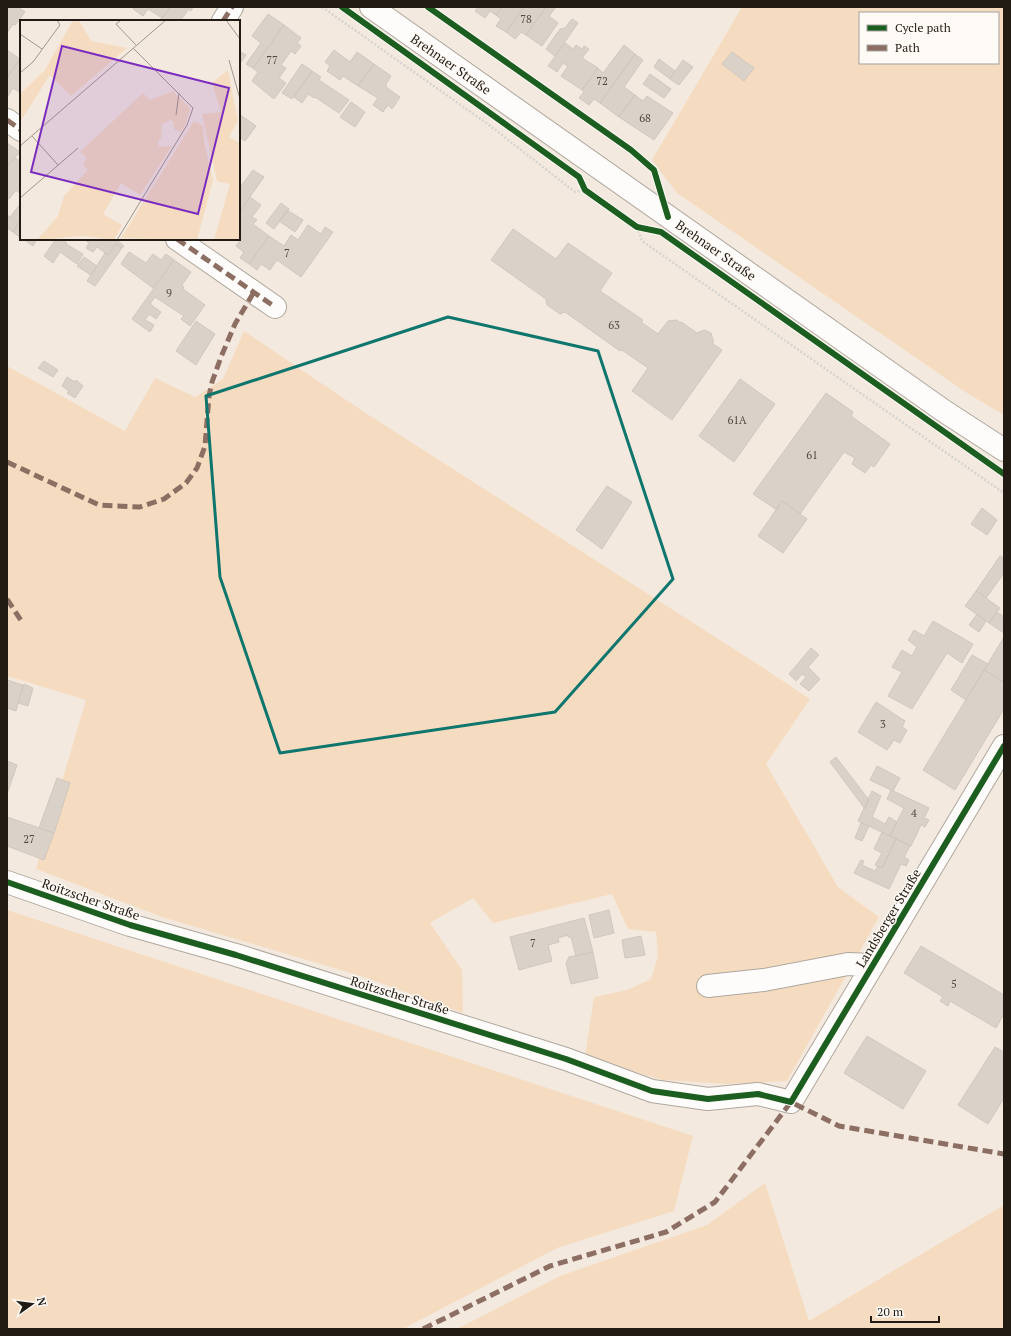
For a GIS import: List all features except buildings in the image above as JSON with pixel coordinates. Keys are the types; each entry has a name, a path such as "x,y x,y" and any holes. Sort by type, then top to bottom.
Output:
{"street":[{"path":"224,20 232,7"},
{"name":"Brehnaer Straße","path":"371,7 944,411 1004,450"},
{"path":"7,120 20,129"},
{"path":"178,240 275,307"},
{"name":"Landsberger Straße","path":"790,1102 1004,746"},
{"name":"Roitzscher Straße","path":"7,882 130,924 236,955 566,1059 652,1091 708,1099 758,1094 790,1102"},
{"path":"708,986 764,980 848,964 873,965"}],"path":[{"path":"322,7 490,125 575,192 585,190 582,183"},
{"path":"640,228 642,241 1004,493"}],"highlighted area":[{"path":"448,317 598,351 673,579 555,712 280,753 220,577 206,396"}],"shaded area":[{"path":"742,7 1004,7 1004,415 967,393 677,193 652,160"},
{"path":"244,331 364,412 810,699 766,764 838,887 879,917 787,1081 726,1084 662,1080 585,1056 594,997 627,990 651,979 658,956 656,932 628,929 612,894 493,923 473,898 430,923 462,970 463,1013 364,977 162,917 36,869 86,700 7,676 7,366 125,431 155,378 195,397 223,379"},
{"path":"7,910 693,1136 674,1211 557,1248 403,1329 7,1329"},
{"path":"765,1183 809,1321 1004,1205 1004,1329 457,1329 560,1276 707,1225"}],"marked path":[{"path":"224,20 232,7"},
{"path":"7,120 20,129"},
{"path":"178,240 275,307"},
{"path":"7,462 99,505 140,507 164,499 186,483 197,468 205,446 209,396 212,382 235,324 254,292"},
{"path":"7,599 22,622"},
{"path":"423,1329 550,1266 666,1232 715,1202 791,1102 839,1126 1004,1154"}],"cycle path":[{"path":"342,7 579,177 585,190 637,227 661,232 1004,474"},
{"path":"428,7 631,150 654,170 668,217"},
{"path":"7,882 130,925 236,955 566,1059 652,1091 708,1099 758,1094 791,1102 1004,746"}]}
